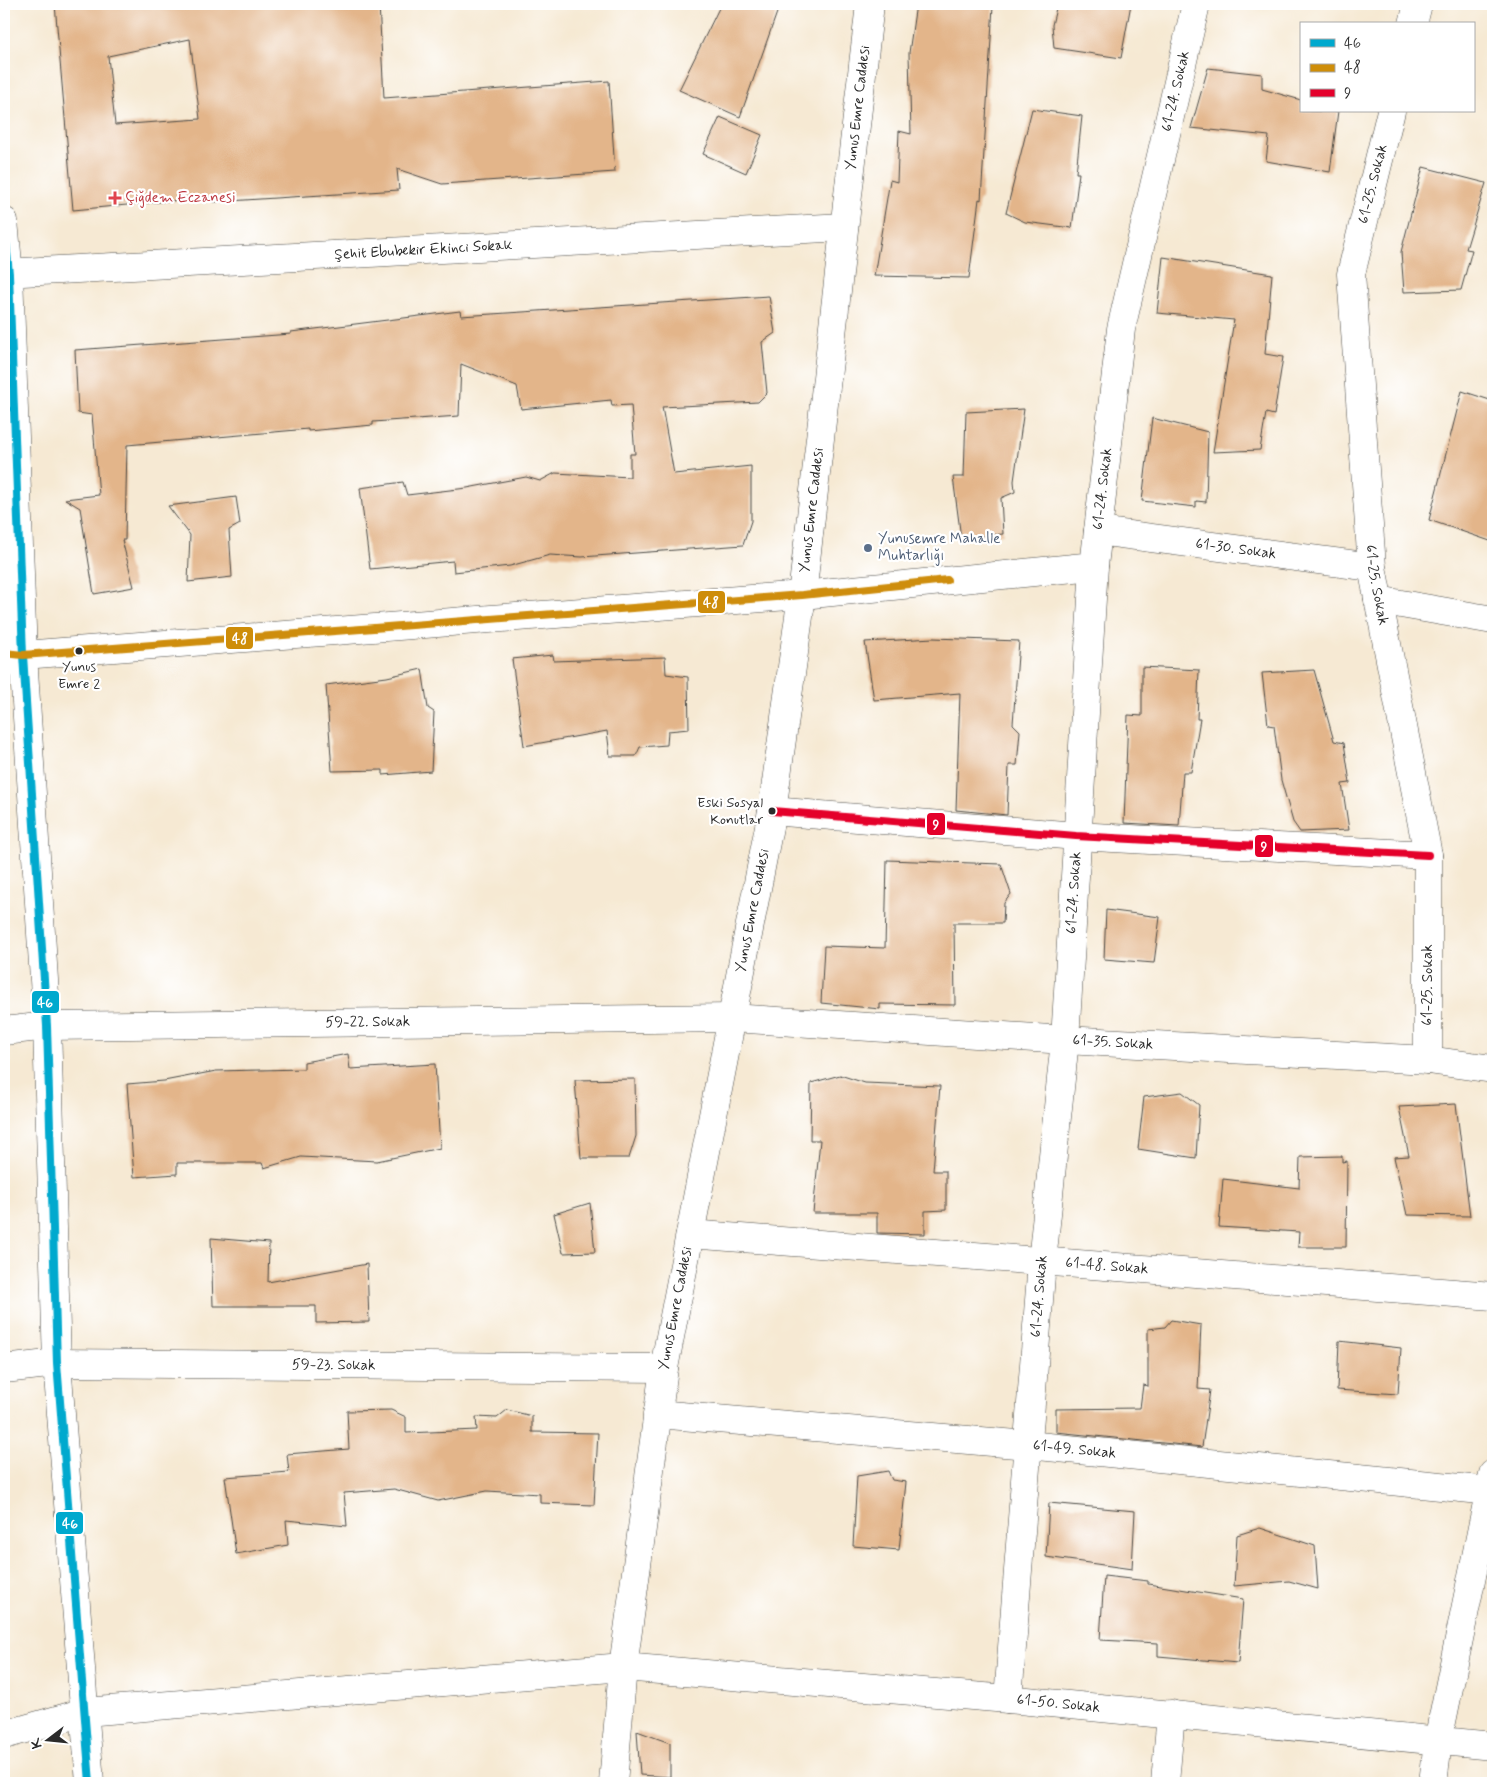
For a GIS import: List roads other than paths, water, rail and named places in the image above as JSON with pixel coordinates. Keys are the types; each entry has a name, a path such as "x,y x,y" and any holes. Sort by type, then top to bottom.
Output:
{"street":[{"name":"Yunus Emre Caddesi","path":"613,1783 623,1667 664,1368 772,810 802,595 870,4"},
{"name":"61-24. Sokak","path":"1008,1699 1042,1262 1065,1040 1094,566 1121,329 1196,4"},
{"path":"1414,22 1418,4"},
{"name":"61-25. Sokak","path":"1391,112 1351,274 1372,567 1428,855 1428,1060"},
{"path":"4,221 14,654 47,1026 57,1363 90,1783"},
{"name":"Şehit Ebubekir Ekinci Sokak","path":"6,274 844,228"},
{"name":"61-30. Sokak","path":"1098,530 1372,567"},
{"path":"14,654 802,595 1094,566"},
{"path":"1378,600 1493,620"},
{"path":"772,810 1076,836 1428,855"},
{"name":"59-22. Sokak","path":"4,1031 47,1026 732,1018"},
{"name":"61-35. Sokak","path":"732,1018 1065,1040 1428,1060 1493,1069"},
{"name":"61-48. Sokak","path":"690,1234 1493,1296"},
{"name":"59-23. Sokak","path":"4,1368 57,1363 664,1368"},
{"name":"61-49. Sokak","path":"657,1414 1492,1483"},
{"path":"1434,1783 1438,1741 1492,1483"},
{"path":"4,1735 85,1712 623,1667"},
{"name":"61-50. Sokak","path":"623,1667 1008,1699 1493,1746"},
{"path":"1165,1783 1171,1714"}],"place":[{"name":"Çiğdem Eczanesi","path":"115,198"},
{"name":"Yunusemre Mahalle Muhtarlığı","path":"868,548"},
{"name":"Yunus Emre 2","path":"79,651"},
{"name":"Eski Sosyal Konutlar","path":"772,811"}]}
